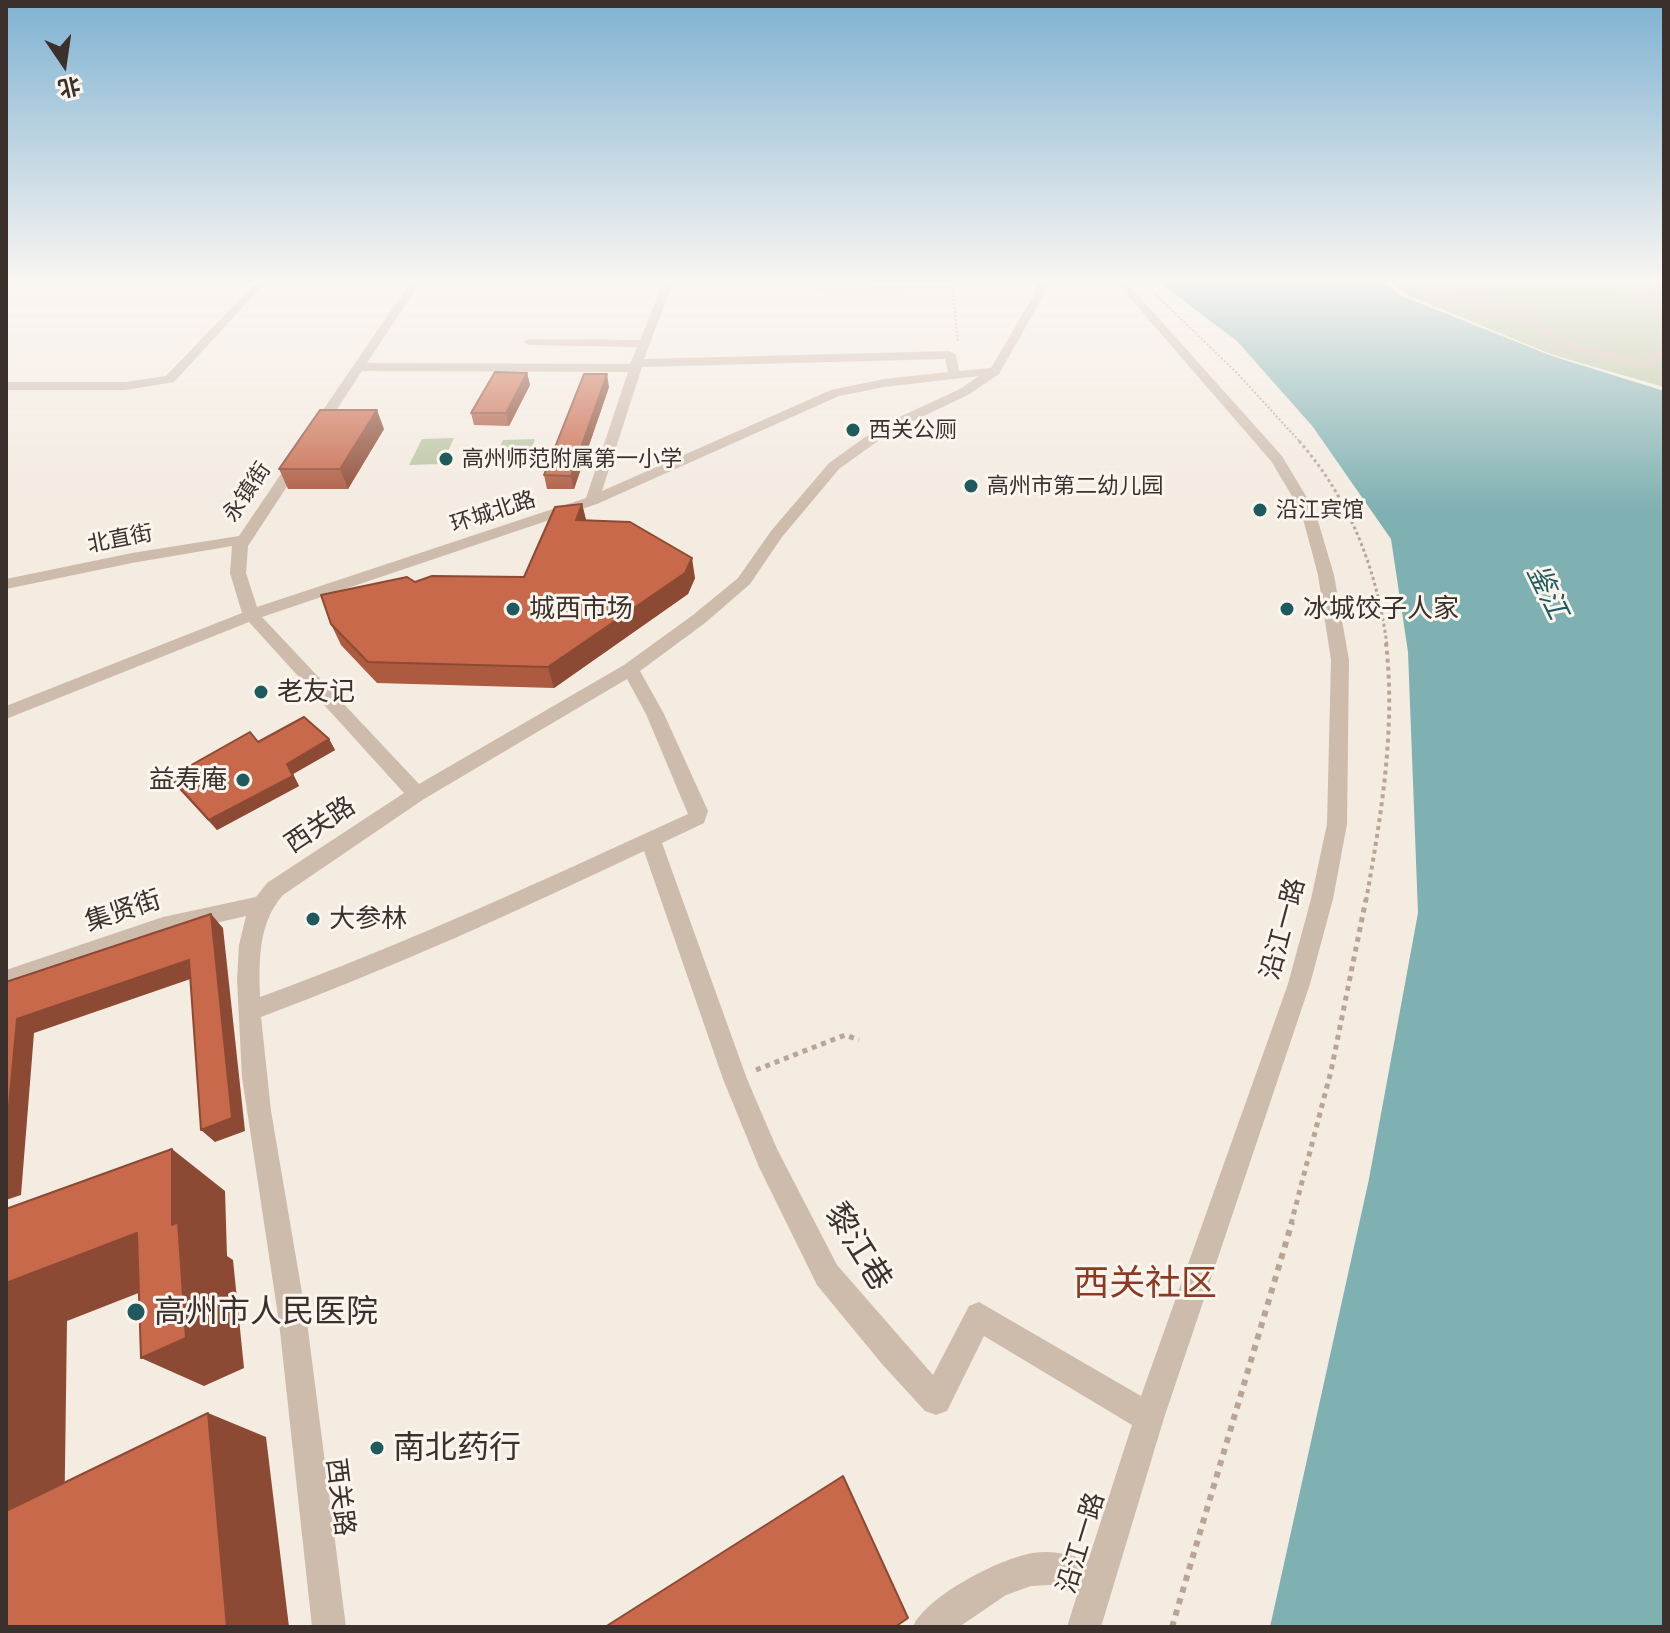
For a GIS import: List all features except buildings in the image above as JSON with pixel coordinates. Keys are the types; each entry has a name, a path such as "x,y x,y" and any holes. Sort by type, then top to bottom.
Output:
{"street":[{"path":"6,386 106,387 170,379 189,359"},
{"name":"永镇街","path":"364,359 243,540 238,573 251,615 417,794"},
{"path":"592,501 638,359"},
{"path":"359,367 636,365 827,359"},
{"path":"951,359 954,374"},
{"path":"995,371 1002,359"},
{"name":"沿江一路","path":"1084,1627 1149,1418 1299,984 1322,899 1337,824 1340,660 1326,575 1308,511 1295,486 1236,409 1191,359"},
{"path":"1618,359 1649,364 1653,359"},
{"name":"环城北路","path":"6,713 251,615 592,501 835,393 884,383 995,371"},
{"name":"西关路","path":"329,1627 311,1502 287,1280 262,1136 249,1011 250,960 259,905 275,889 417,794 630,669 699,619 744,581 776,534 834,466 887,428 964,392 995,371"},
{"name":"北直街","path":"6,584 132,558 243,540"},
{"path":"249,1011 358,971 464,926 650,838 695,820 699,815 655,714 630,669"},
{"name":"黎江巷","path":"650,838 735,1079 768,1158 827,1275 892,1354 936,1400 979,1316 1149,1418"},
{"name":"集贤街","path":"6,980 141,932 225,910 259,905"},
{"path":"930,1627 996,1581 1040,1567 1068,1570 1097,1583"}],"path":[{"path":"735,1079 845,1035 859,1040"}],"green space":[{"path":"1568,359 1664,359 1664,387"},
{"path":"454,438 442,464 409,465 422,439"},
{"path":"535,439 526,465 492,466 503,440"}],"water":[{"name":"鉴江","path":"1253,359 1562,359 1664,391 1664,1627 1270,1627 1369,1179 1418,913 1408,652 1391,539 1313,427"}],"place":[{"name":"西关公厕","path":"853,430"},
{"name":"高州师范附属第一小学","path":"446,459"},
{"name":"高州市第二幼儿园","path":"971,486"},
{"name":"沿江宾馆","path":"1260,510"},
{"name":"城西市场","path":"513,609"},
{"name":"冰城饺子人家","path":"1287,609"},
{"name":"老友记","path":"261,692"},
{"name":"益寿庵","path":"243,780"},
{"name":"大参林","path":"313,919"},
{"name":"高州市人民医院","path":"136,1312"},
{"name":"南北药行","path":"377,1448"}],"district":[{"name":"西关社区","path":"1145,1284"}]}
